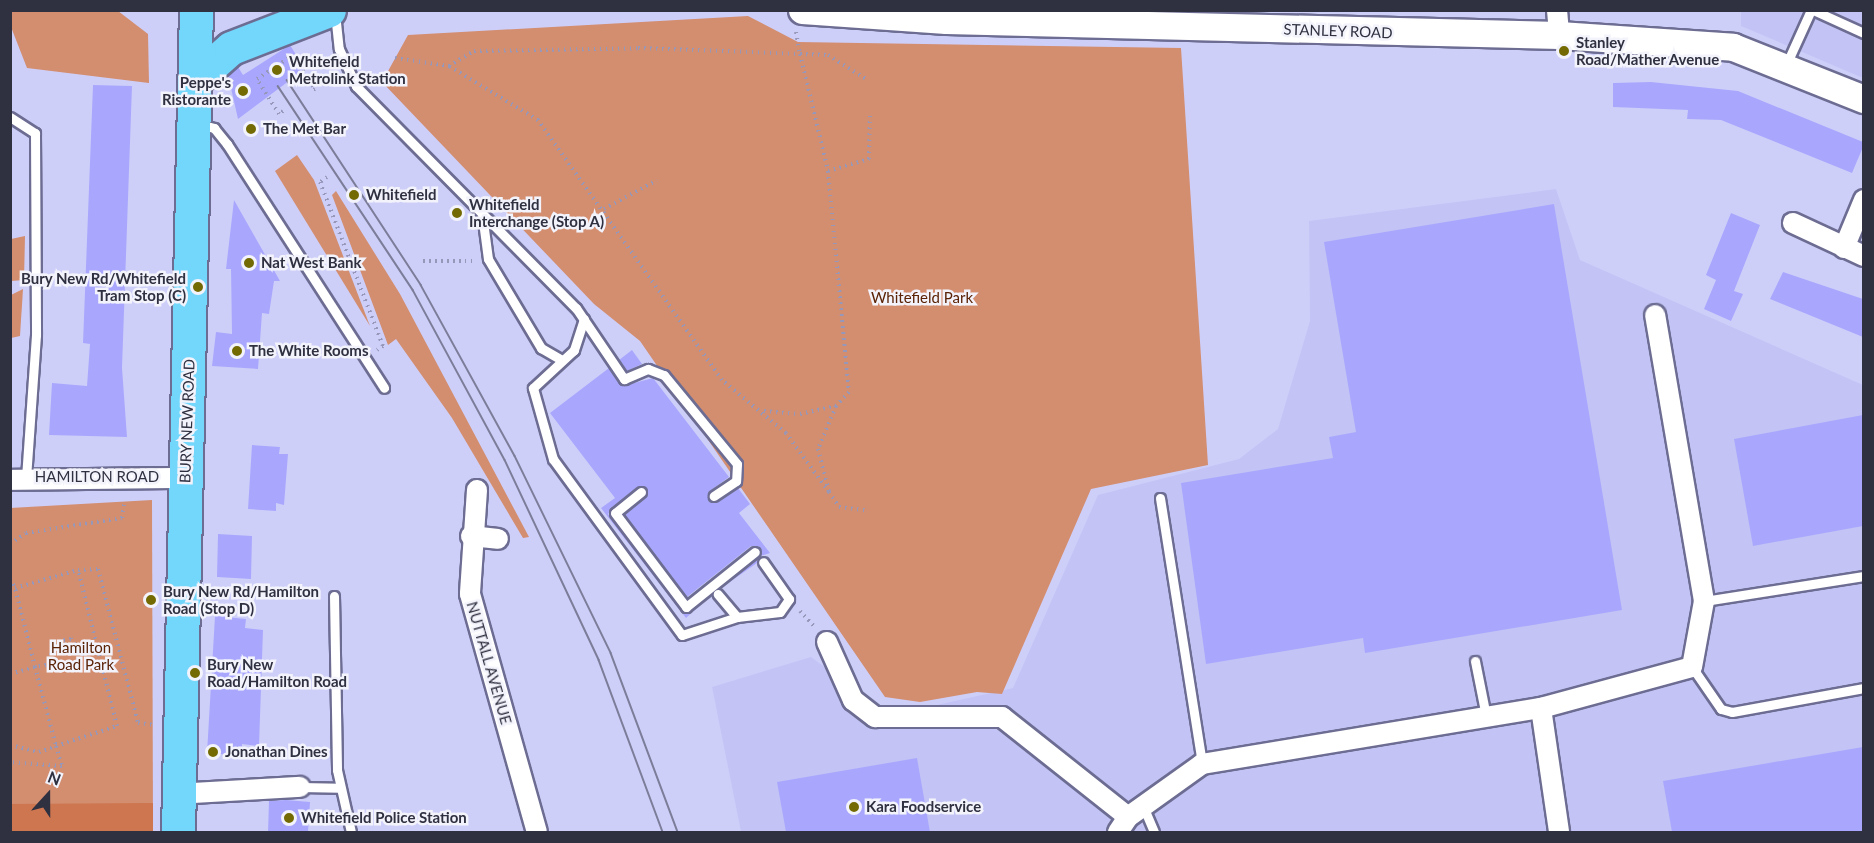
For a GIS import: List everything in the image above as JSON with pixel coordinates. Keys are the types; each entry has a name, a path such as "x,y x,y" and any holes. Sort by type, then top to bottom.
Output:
{"highway":[{"name":"BURY NEW ROAD","path":"177,832 185,478 197,123 196,10"},
{"path":"196,78 231,48 329,10"}],"street":[{"name":"STANLEY ROAD","path":"798,16 830,13 1558,23 1733,47 1786,65 1863,99"},
{"path":"1844,248 1863,200"},
{"path":"1793,223 1863,256"},
{"path":"827,642 853,700 875,717 1002,717 1130,818 1202,764 1541,708 1692,667 1704,601 1655,315"},
{"name":"HAMILTON ROAD","path":"18,479 185,478"},
{"name":"NUTTALL AVENUE","path":"477,490 471,536 470,594 537,832"},
{"path":"471,536 498,539"},
{"path":"1541,708 1558,832"},
{"path":"177,794 300,786"}],"lane":[{"path":"335,10 339,49 356,86 584,319 624,379 648,369 664,375 737,464 736,481 714,496"},
{"path":"1786,65 1812,10 1863,33"},
{"path":"10,117 35,133 36,335 18,479"},
{"path":"197,123 213,128 227,144 384,388"},
{"path":"482,214 488,259 541,348 562,360"},
{"path":"584,319 574,350 533,388 553,459 682,635 737,617 780,612 789,599 763,562"},
{"path":"640,492 615,513 686,607 755,552"},
{"path":"1160,498 1202,764"},
{"path":"1704,601 1863,576"},
{"path":"718,594 737,617"},
{"path":"334,596 339,788 351,832"},
{"path":"1476,661 1486,716"},
{"path":"1692,667 1721,709 1732,712 1863,688"},
{"path":"300,786 339,788"},
{"path":"1130,818 1154,832"}],"path":[{"path":"798,16 800,54 828,171 849,392 836,406 818,449 829,492"},
{"path":"449,66 474,51 638,48 828,55 866,79"},
{"path":"283,111 279,114 256,79 293,55 315,89 311,92"},
{"path":"395,58 449,66 538,120 604,209 722,380 763,411 807,457 839,507 865,510"},
{"path":"828,171 869,159 870,116"},
{"path":"327,177 320,182 383,346 365,359"},
{"path":"604,209 657,180"},
{"path":"423,261 448,266 488,259"},
{"path":"763,411 801,414 836,406"},
{"path":"10,544 26,533 122,518 128,478"},
{"path":"15,588 78,570 98,569 138,723 180,728"},
{"path":"10,745 39,752 117,726 78,570"},
{"path":"10,579 15,588 62,766 11,764"},
{"path":"789,599 827,642"},
{"path":"52,664 51,653 61,641 78,644 82,654"},
{"path":"10,674 52,664 72,671 82,654 97,651"}],"shaded area":[{"path":"1741,11 1863,11 1863,78 1741,26"},
{"path":"1556,189 1580,260 1863,385 1863,832 741,832 712,687 811,657 878,706 937,705 1013,688 1098,495 1239,459 1278,429 1310,321 1309,221"},
{"path":"153,803 153,832 11,832 11,804"}],"green space":[{"path":"10,11 118,11 148,34 149,83 27,68 11,27"},
{"name":"Whitefield Park","path":"748,16 798,42 1181,48 1208,465 1091,489 1002,694 977,692 920,702 885,697 640,341 594,304 382,82 408,35"},
{"path":"297,155 314,180 370,326 275,171"},
{"path":"336,191 400,294 529,537 523,538 452,418 396,339 388,345 332,195"},
{"path":"25,236 24,280 11,281 11,239"},
{"path":"23,289 20,336 11,338 11,295"},
{"name":"Hamilton Road Park","path":"152,500 153,832 11,832 10,508"}],"building":[{"path":"290,45 305,69 238,119 228,75 238,67 243,75"},
{"path":"1651,82 1738,91 1863,142 1863,147 1852,173 1721,120 1687,119 1688,110 1613,107 1613,83"},
{"path":"93,85 132,86 122,368 127,437 49,435 52,383 87,386 90,344 83,343"},
{"path":"234,200 280,281 274,281 269,314 262,313 258,369 212,366 216,332 232,334 231,269 226,269"},
{"path":"1554,204 1622,610 1365,653 1363,638 1206,664 1181,483 1333,458 1329,437 1356,432 1324,242"},
{"path":"1731,213 1760,225 1734,291 1743,294 1731,321 1704,309 1716,280 1706,275"},
{"path":"1783,272 1863,299 1863,337 1770,299"},
{"path":"632,350 642,364 627,371 619,360"},
{"path":"609,368 623,386 653,378 729,477 710,491 708,499 717,502 738,488 750,504 739,513 770,553 760,556 760,547 751,546 687,597 624,514 647,495 646,487 637,487 608,514 681,611 690,613 711,595 686,618 601,508 615,498 550,413"},
{"path":"1863,415 1863,526 1753,546 1734,439"},
{"path":"252,445 280,447 279,454 288,454 284,505 276,503 276,511 248,509"},
{"path":"218,534 252,536 251,579 217,577"},
{"path":"757,559 757,563 721,588"},
{"path":"215,616 246,619 245,628 263,630 259,746 242,744 242,756 207,753"},
{"path":"1863,747 1863,832 1672,832 1663,781"},
{"name":"Kara Foodservice","path":"917,758 930,832 786,832 777,782"},
{"name":"Whitefield Police Station","path":"269,801 310,802 308,832 268,832"}],"tram line":[{"path":"287,80 421,285 515,456 611,653 678,832"},
{"path":"278,86 413,290 505,460 599,660 663,832"}],"place":[{"name":"Stanley Road/Mather Avenue","path":"1564,51"},
{"name":"Whitefield Metrolink Station","path":"277,70"},
{"name":"Peppe's Ristorante","path":"243,91"},
{"name":"The Met Bar","path":"251,129"},
{"name":"Whitefield","path":"354,195"},
{"name":"Whitefield Interchange (Stop A)","path":"457,213"},
{"name":"Nat West Bank","path":"249,263"},
{"name":"Bury New Rd/Whitefield Tram Stop (C)","path":"198,287"},
{"name":"The White Rooms","path":"237,351"},
{"name":"Bury New Rd/Hamilton Road (Stop D)","path":"151,600"},
{"name":"Bury New Road/Hamilton Road","path":"195,673"},
{"name":"Jonathan Dines","path":"213,752"},
{"name":"Kara Foodservice","path":"854,807"},
{"name":"Whitefield Police Station","path":"289,818"}]}
